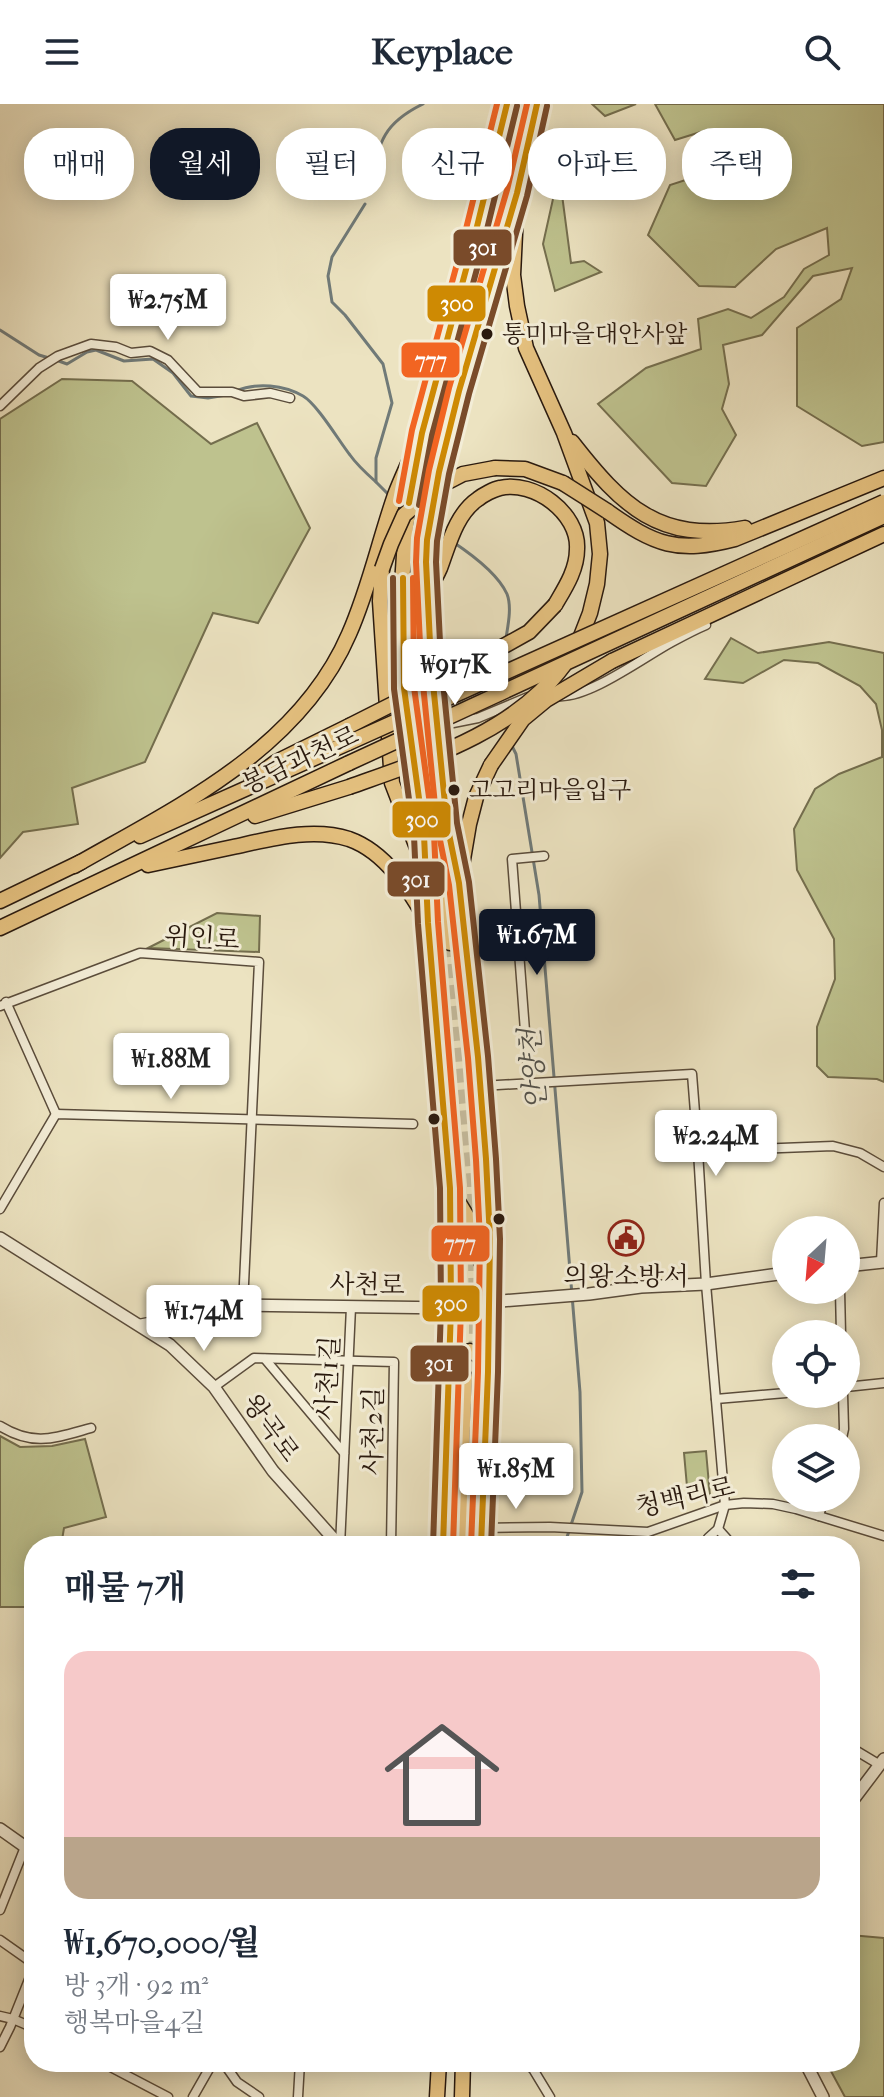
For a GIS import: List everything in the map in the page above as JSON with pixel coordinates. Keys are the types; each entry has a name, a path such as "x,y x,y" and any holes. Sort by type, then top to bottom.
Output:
{"main road":[{"path":"507,104 422,433 406,526 402,584 404,688 424,835 446,945 447,824 426,595 427,540 459,391 517,193 537,104"},
{"path":"209,830 349,787 424,760 492,728 556,677 576,649 597,584 600,554 597,523 564,433 526,348 513,275 517,193"},
{"path":"471,251 498,259"},
{"path":"74,866 203,792 254,754 296,713 330,670 348,637 396,494 422,433"},
{"path":"564,433 612,490 651,518 693,531 722,532 771,523"},
{"path":"424,866 392,783 380,614 382,569 391,544 404,515 434,489 463,474 495,468 525,469 563,483 650,539 694,547 735,539 884,478"},
{"path":"227,798 276,762 529,632 555,605 572,576 578,548 573,527 550,500 521,488 500,488 476,499 452,533 426,595"},
{"name":"봉담과천로","path":"0,901 884,502"},
{"name":"봉담과천로","path":"0,928 884,516"},
{"path":"459,883 476,797 491,765 523,719 546,700 612,661 884,534"},
{"path":"447,824 459,883 481,1086 490,1258 489,1302 476,1377 459,1536"},
{"path":"125,869 281,837 319,835 350,839 393,870 428,923"},
{"path":"424,835 428,923 450,1188 450,1369 443,1536"},
{"path":"450,1188 477,1233 483,1265 487,1266 490,1258"},
{"path":"450,1369 459,1356 470,1351 484,1361 476,1377 468,1536"},
{"path":"476,1377 481,1536"},
{"path":"437,2097 438,2072"},
{"path":"462,2097 463,2072"}],"street":[{"path":"0,406 39,368 58,356 91,344 116,347 131,353 150,351 168,360 198,392 232,392 244,396 270,393 290,398"},
{"path":"438,726 478,718 524,697 568,697 864,546"},
{"path":"529,1084 512,859 544,856"},
{"name":"위인로","path":"3,1004 140,953 259,962 243,1305"},
{"path":"3,1004 56,1114"},
{"path":"481,1086 692,1074 725,1505 718,1529 710,1536"},
{"path":"56,1114 413,1124"},
{"path":"0,1209 56,1114"},
{"path":"698,1151 833,1146 860,1153 884,1167"},
{"path":"860,1264 883,1262 884,1203"},
{"name":"왕곡로","path":"0,1238 170,1345 214,1387 273,1471 331,1536"},
{"name":"사천로","path":"141,1325 243,1305 451,1308 772,1275"},
{"name":"사천1길","path":"341,1536 351,1307"},
{"name":"사천2길","path":"214,1387 254,1358 394,1362 391,1536"},
{"path":"265,1359 345,1453"},
{"path":"860,1386 884,1383"},
{"path":"716,1399 772,1394"},
{"path":"0,1426 15,1436 36,1440 52,1439 91,1428"},
{"name":"청백리로","path":"481,1528 550,1527 648,1532 725,1505 744,1503 773,1504 884,1536"},
{"path":"819,1516 820,1512"},
{"path":"718,1529 724,1536"},
{"path":"860,1752 883,1764 860,1792"},
{"path":"0,1829 24,1846"},
{"path":"0,1910 24,1860"},
{"path":"2,1944 24,1958"},
{"path":"0,2047 24,1991"},
{"path":"0,2016 24,2024"},
{"path":"120,2072 168,2097"},
{"path":"193,2097 207,2072"},
{"path":"230,2072 237,2082 259,2097"},
{"path":"298,2097 299,2072"},
{"path":"535,2072 550,2097"},
{"path":"810,2072 823,2097"}],"green space":[{"path":"592,104 636,104 605,116"},
{"path":"655,104 884,104 884,442 862,446 797,406 797,328 841,299 852,268 813,276 762,335 723,345 729,384 722,409 736,435 706,486 672,483 598,404 646,368 701,349 698,319 728,309 751,318 784,297 804,269 829,255 827,228 776,249 735,287 699,286 648,235 670,185 682,181 682,200 792,200 792,128 682,128 682,138 675,140"},
{"path":"553,200 563,200 571,263 584,261 601,272 555,291 543,244"},
{"path":"62,379 132,381 211,444 257,423 310,528 258,623 213,613 145,762 72,788 78,824 23,832 0,858 0,419"},
{"path":"731,638 758,653 829,642 884,653 884,1082 828,1077 817,1066 817,1027 835,979 834,939 797,870 794,829 815,789 839,774 882,757 882,730 876,704 860,686 818,663 784,660 743,683 705,679"},
{"path":"217,913 260,916 259,952 148,948"},
{"path":"0,1436 20,1447 52,1446 85,1439 106,1517 64,1528 63,1536 24,1536 24,1607 0,1607"},
{"path":"706,1451 710,1496 688,1498 684,1453"},
{"path":"860,1936 884,1938 884,2097 845,2097 831,2072 860,2072"}],"waterway":[{"name":"안양천","path":"386,134 400,118 423,104"},
{"name":"안양천","path":"365,204 332,257 328,276 332,302 383,364 392,403 376,458 376,482 389,495"},
{"path":"0,330 49,358"},
{"path":"56,360 67,364 96,350 124,361 153,359 173,373 191,396 208,398 226,395"},
{"path":"236,391 253,386 270,386 303,396 376,482"},
{"name":"안양천","path":"433,528 447,538"},
{"name":"안양천","path":"453,542 491,572 507,594 506,638"},
{"name":"안양천","path":"502,670 504,654"},
{"name":"안양천","path":"512,746 516,754 539,895 580,1392 582,1492 567,1536"}],"tunnel":[{"path":"450,943 474,1184 475,1380"}],"transit line":[{"name":"777","path":"399,501 412,430 497,104"},
{"name":"300","path":"409,503 422,433 507,104"},
{"name":"777","path":"471,1536 480,1239 476,1160 449,885 437,825 421,664 416,562 429,470 449,388 507,190 527,104"},
{"name":"300","path":"481,1536 490,1239 486,1159 459,883 447,824 431,663 426,562 439,472 459,391 517,193 537,104"},
{"name":"301","path":"419,505 432,435 517,106"},
{"name":"301","path":"491,1536 500,1239 496,1159 469,882 457,823 441,662 436,562 449,474 527,196 547,106"},
{"name":"301","path":"393,578 394,689 414,836 418,924 440,1188 441,1308 433,1536"},
{"name":"300","path":"403,578 404,688 424,835 428,923 450,1188 451,1308 443,1536"},
{"name":"777","path":"413,578 414,687 434,834 438,922 460,1188 461,1308 453,1536"}],"place":[{"name":"통미마을대안사앞","path":"487,334"},
{"name":"고고리마을입구","path":"454,790"},
{"name":"의왕소방서","path":"626,1238"}]}
